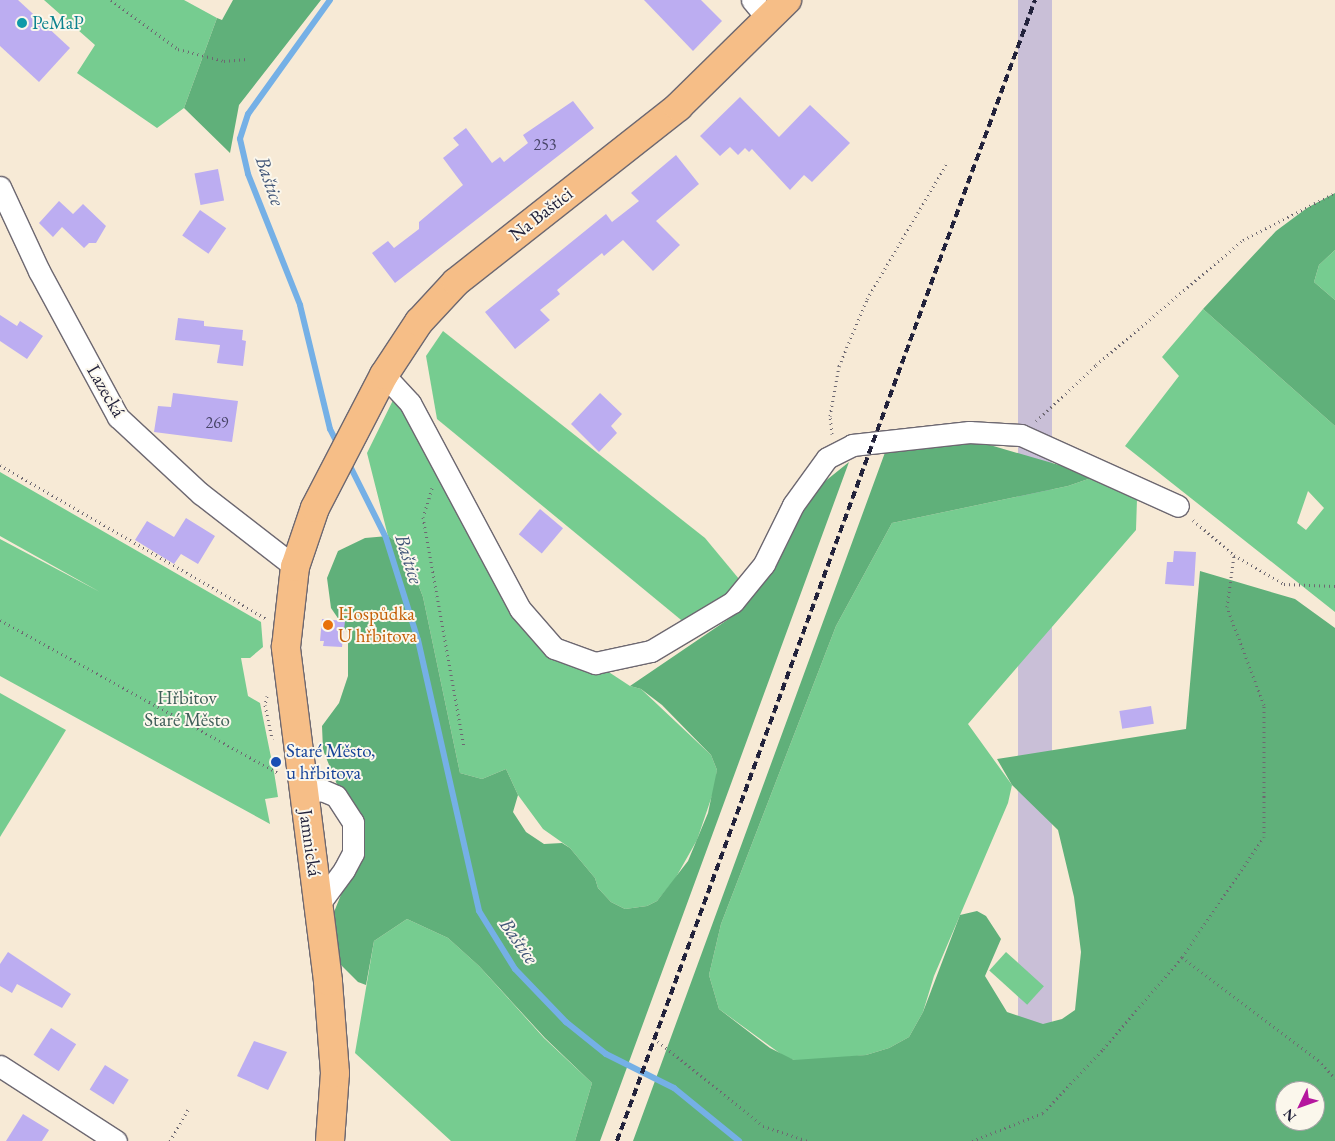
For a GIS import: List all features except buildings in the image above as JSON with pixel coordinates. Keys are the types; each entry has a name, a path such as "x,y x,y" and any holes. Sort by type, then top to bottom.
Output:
{"main road":[{"name":"Na Baštici","path":"337,464 384,375 419,322 456,282 671,113 760,10 787,0"},
{"name":"Jamnická","path":"330,1141 335,1073 319,904 288,672 287,630 294,567 315,508 337,464"}],"street":[{"name":"Lazecká","path":"0,187 38,270 118,417 202,494 294,567"},
{"path":"384,375 410,403 520,609 554,648 595,663 651,651 733,602 764,564 793,505 827,458 852,445 873,441 969,432 1021,435 1178,506"},
{"path":"303,793 322,790 336,796 353,822 353,853 344,870 319,904"},
{"path":"0,1066 116,1141"}],"path":[{"path":"110,0 178,49 224,61 246,59"},
{"path":"834,454 830,416 839,366 867,299 946,163"},
{"path":"1021,435 1096,365 1243,240 1335,193"},
{"path":"442,464 428,497 423,517 464,747"},
{"path":"0,465 287,630"},
{"path":"1178,506 1234,555 1284,584 1335,586"},
{"path":"972,1141 1043,1113 1103,1049 1182,957 1264,837 1264,705 1227,607 1234,555"},
{"path":"0,620 278,774"},
{"path":"1182,957 1318,1060 1335,1078"},
{"path":"654,1038 763,1126 808,1141"},
{"path":"170,1141 188,1108"}],"shaded area":[{"path":"1018,0 1052,0 1052,1141 1018,1141"}],"green space":[{"path":"44,0 184,0 217,18 184,108 157,128 77,73 95,45"},
{"path":"233,0 321,0 239,105 230,153 184,108 217,18 222,20"},
{"path":"1335,193 1335,250 1319,265 1314,282 1335,300 1335,426 1203,309 1276,231 1307,208"},
{"path":"1335,250 1335,300 1314,282 1319,265"},
{"path":"1203,309 1335,426 1335,612 1125,446 1179,376 1162,357","holes":["1308,491 1324,508 1306,530 1297,523"]},
{"path":"443,331 705,538 744,585 686,624 437,419 426,356"},
{"path":"398,390 554,648 595,663 630,686 641,689 711,755 717,770 715,787 697,840 675,879 657,901 647,906 625,909 611,902 598,888 595,878 570,848 543,829 518,795 506,769 482,779 460,773 423,597 404,547 388,536 367,453"},
{"path":"983,443 1097,476 1068,486 892,523 836,626 721,924 709,975 719,1009 770,1048 794,1060 866,1055 889,1048 909,1037 923,1012 960,915 977,911 986,916 1001,939 985,976 1007,1012 1043,1024 1062,1019 1075,1010 1081,952 1074,897 1058,830 1012,785 997,759 1186,729 1200,571 1295,599 1335,628 1335,1141 633,1141 887,447"},
{"path":"849,462 600,1141 575,1141 592,1083 545,1038 479,966 448,938 407,919 374,941 366,985 358,982 340,964 332,917 357,855 338,787 323,750 322,726 339,703 348,676 348,633 331,608 327,578 338,551 365,538 388,536 404,547 423,597 460,773 482,779 506,769 518,795 513,812 526,832 544,844 562,843 570,848 595,878 598,888 611,902 625,909 647,906 657,901 688,861 708,813 717,770 711,755 662,705 641,689 630,686 733,616 786,547 813,491"},
{"name":"Hřbitov Staré Město","path":"0,472 261,622 263,647 250,658 241,658 248,696 260,703 274,772 278,797 265,799 270,824 0,676 0,539 100,592 0,536"},
{"path":"1097,476 1137,499 1136,530 968,724 1012,785 1008,803 934,976 923,1012 909,1037 889,1048 866,1055 821,1060 794,1060 785,1057 719,1009 709,975 721,924 836,626 892,523 1068,486"},
{"path":"0,693 66,730 0,837"},
{"path":"407,919 448,938 479,966 544,1038 592,1083 575,1141 451,1141 355,1053 374,941"},
{"path":"1006,952 1044,986 1027,1005 989,971"}],"waterway":[{"name":"Baštice","path":"330,0 248,114 240,139 248,174 300,305 330,429 338,445"},
{"name":"Baštice","path":"348,462 386,538 418,640 479,911 515,969 566,1022 606,1054 674,1088 739,1141"}],"railway":[{"path":"617,1141 1035,0"}],"place":[{"name":"PeMaP","path":"22,23"},
{"name":"Hospůdka U hřbitova","path":"328,625"},
{"name":"Staré Město, u hřbitova","path":"276,762"}]}
